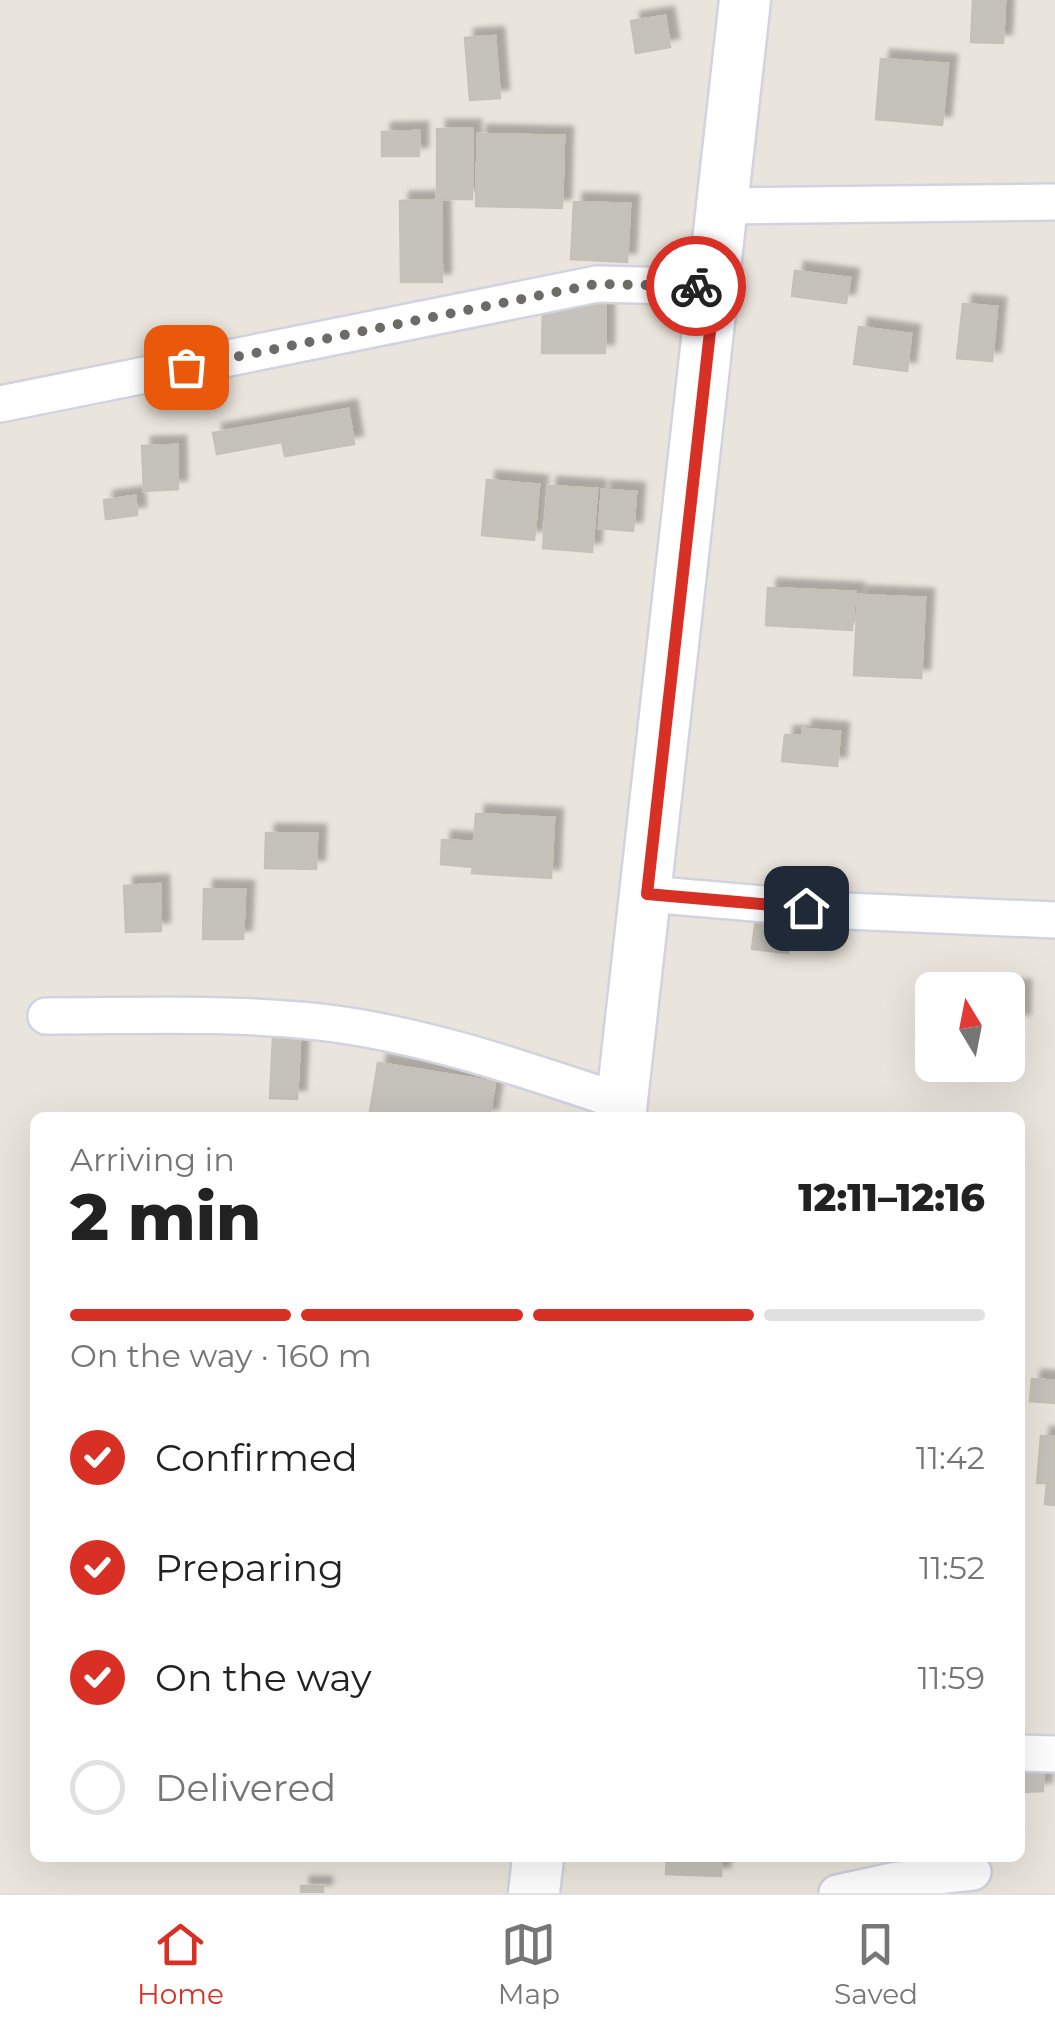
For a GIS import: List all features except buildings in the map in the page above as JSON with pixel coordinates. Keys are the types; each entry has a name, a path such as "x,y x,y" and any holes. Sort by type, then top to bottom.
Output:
{"main road":[{"path":"621,1110 745,0"},
{"path":"534,1893 538,1862"}],"street":[{"path":"724,206 1055,202"},
{"path":"0,404 596,284 715,287"},
{"path":"647,894 846,911 1055,920"},
{"path":"46,1016 254,1016 324,1022 468,1051 621,1110"},
{"path":"1025,1753 1055,1754"},
{"path":"836,1893 892,1881 973,1872"}],"way so far":[{"path":"186,367 596,284 696,286"}],"route":[{"path":"696,286 715,287 647,894 806,908"}]}
